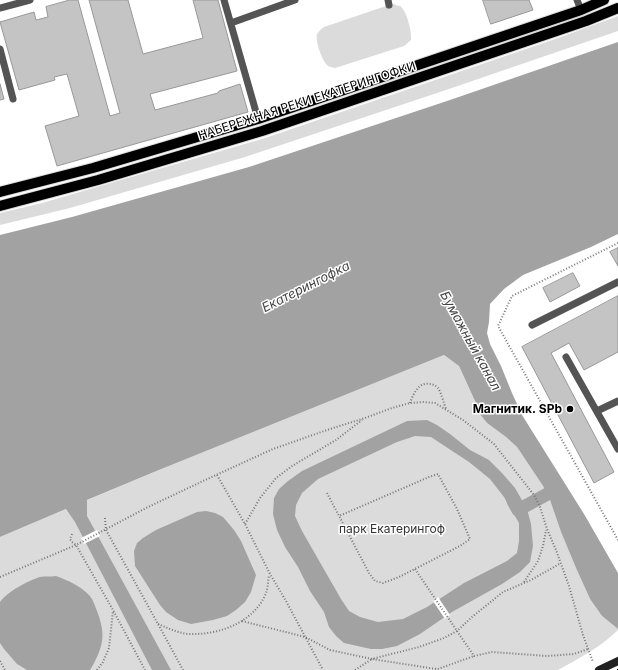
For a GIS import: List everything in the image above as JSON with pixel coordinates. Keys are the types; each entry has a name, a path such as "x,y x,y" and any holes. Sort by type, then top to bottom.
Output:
{"main road":[{"name":"НАБЕРЕЖНАЯ РЕКИ ЕКАТЕРИНГОФКИ","path":"0,192 93,168 258,119 579,5 604,0"},
{"name":"НАБЕРЕЖНАЯ РЕКИ ЕКАТЕРИНГОФКИ","path":"0,206 98,180 262,131 579,24 618,8"},
{"path":"599,670 618,661"}],"lane":[{"path":"0,8 30,0"},
{"path":"224,0 258,119"},
{"path":"231,23 295,0"},
{"path":"0,49 13,99"},
{"path":"532,324 618,282"},
{"path":"566,357 618,449"},
{"path":"597,411 618,401"}],"path":[{"path":"618,243 512,296 498,326 618,540"},
{"path":"410,403 418,388 425,383 432,384 438,388 446,410"},
{"path":"0,577 76,545 148,507 273,449 392,408 410,403 435,403 463,420 494,444 534,495 561,563 583,635 593,662"},
{"path":"245,524 260,498 276,478 292,466 336,440 365,418"},
{"path":"327,493 339,516 369,573 375,581 383,583 399,577 460,546 470,539 457,509 438,474 429,476 339,516"},
{"path":"217,475 323,670"},
{"path":"105,518 106,530 183,670"},
{"path":"523,583 538,561 547,529"},
{"path":"72,534 70,539 76,545 145,670"},
{"path":"355,670 372,659 419,647 444,638 457,631 503,592 561,563"},
{"path":"415,568 474,656"},
{"path":"158,624 175,631 193,634 214,632 229,627 242,621 261,603 266,592 270,574"},
{"path":"97,670 109,648 113,610"},
{"path":"242,621 305,637 330,650 435,670 474,656 492,652 547,656 574,654 588,649"},
{"path":"0,661 5,670"}],"green space":[{"path":"394,4 403,9 410,27 411,40 404,46 335,68 330,67 325,63 317,41 317,34 321,29"},
{"path":"618,16 618,31 446,90 245,157 70,208 0,225 0,213 42,203 265,138 561,37"},
{"name":"парк Екатерингоф","path":"444,355 459,366 479,413 487,423 517,447 543,486 590,599 602,616 618,629 611,636 582,657 558,670 0,670 0,537 154,472"}],"water":[{"path":"618,42 618,234 591,247 523,275 504,289 490,304 487,333 490,344 522,415 584,514 618,573 618,629 602,616 590,599 543,486 517,447 487,423 479,413 459,366 444,355 87,500 87,516 171,670 152,670 75,522 66,509 0,537 0,235 72,217 249,167"},
{"path":"427,420 450,434 470,450 489,460 515,488 527,509 531,524 533,546 530,562 520,572 502,584 452,612 420,634 397,646 382,649 371,649 344,643 329,627 324,612 310,591 277,530 273,514 274,498 279,489 302,471 407,421","holes":["415,436 431,437 469,462 490,479 504,497 519,523 517,553 507,561 464,583 427,607 403,619 378,622 360,617 349,611 302,531 295,516 296,505 302,493 318,479 397,442"]},
{"path":"206,511 223,517 234,530 241,541 256,575 251,592 245,602 236,610 227,616 191,624 178,620 166,612 160,605 135,566 134,551 137,543 156,530 197,512"},
{"path":"56,576 74,584 89,595 92,598 97,611 102,630 102,641 99,653 90,670 27,670 17,664 0,643 0,602 13,590 30,581 40,577"}],"pier":[{"path":"97,530 100,536 84,544 81,538"},
{"path":"438,597 450,615 445,619 433,601"}],"building":[{"path":"70,0 78,0 110,116 120,113 89,0 128,0 143,54 203,38 193,0 218,0 237,71 150,94 155,110 218,93 219,91 240,84 248,112 57,166 45,126 79,116 67,74 54,77 55,80 19,90 0,22 34,12 36,20 48,17 46,7"},
{"path":"483,0 529,0 533,10 491,24"},
{"path":"0,84 4,99 0,100"},
{"path":"618,248 618,266 610,252"},
{"path":"573,273 580,286 550,302 543,288"},
{"path":"618,296 618,352 584,370 569,343 551,353 614,472 594,483 522,347"}],"waterway":[{"path":"513,501 518,510 553,491"}],"place":[{"name":"Магнитик. SPb","path":"570,409"}],"water label":[{"name":"Екатерингофка","path":"306,287"},
{"name":"Бумажный канал","path":"470,341"}]}
